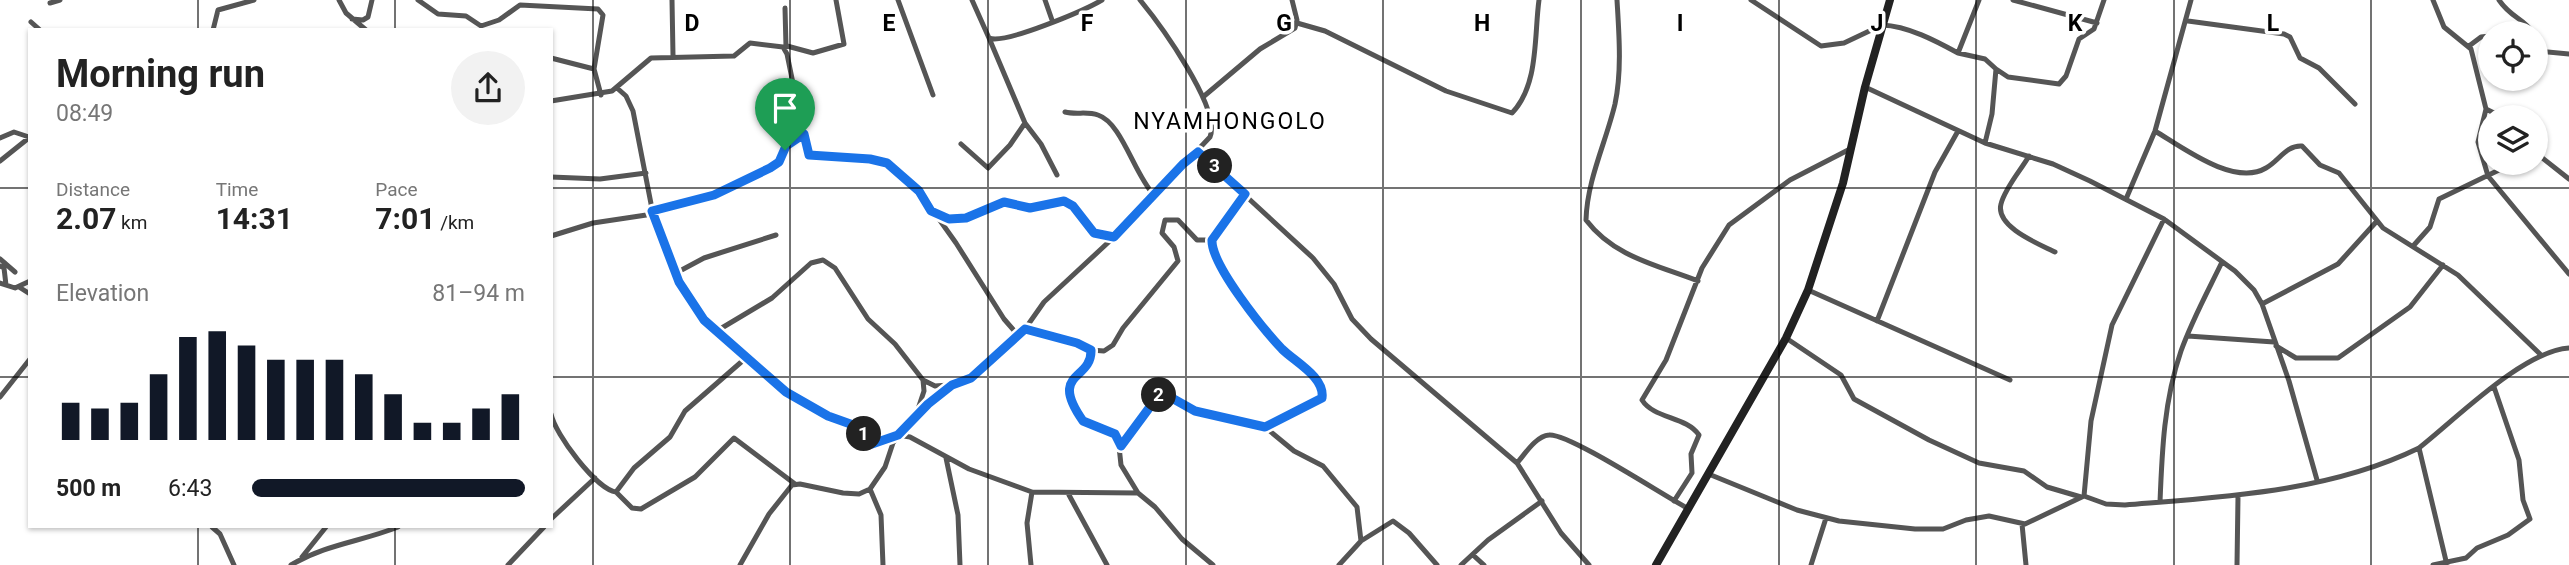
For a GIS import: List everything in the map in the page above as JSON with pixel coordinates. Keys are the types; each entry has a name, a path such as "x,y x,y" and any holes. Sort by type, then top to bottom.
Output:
{"main road":[{"path":"1656,565 1710,475 1786,338 1808,290 1852,148 1865,87 1890,0"}],"street":[{"path":"50,3 60,0"},
{"path":"214,28 218,10 254,0"},
{"path":"339,0 352,19 363,28"},
{"path":"352,19 363,20 368,17 372,0"},
{"path":"418,0 438,14 466,16 483,28 520,5 598,9 603,15 594,69 601,95"},
{"path":"672,0 673,55"},
{"path":"553,101 601,95 617,88 642,62 651,58 673,55 734,56 747,44 755,42 813,54 844,45 846,39 836,0"},
{"path":"898,0 933,95"},
{"path":"972,0 1025,123 1041,144 1057,175"},
{"path":"1045,0 1052,20"},
{"path":"989,38 998,40 1010,37 1102,0"},
{"path":"715,332 772,298 811,263 823,260 835,268 867,319 895,344 923,380 934,386 952,385 971,378 1025,329 1044,302 1114,237 1198,152 1212,132 1203,97 1173,46 1141,0"},
{"path":"1292,0 1297,23"},
{"path":"1297,23 1325,32 1446,91 1512,113 1518,106 1533,66 1539,0"},
{"path":"1617,0 1619,71 1615,100 1594,175 1586,220 1601,237 1636,260 1698,281"},
{"path":"1751,0 1821,46 1844,43 1882,25 1909,31 1958,54 1985,59 2008,77 2059,85 2066,76 2079,39 2097,23 2104,0"},
{"path":"1958,54 1979,0"},
{"path":"2013,0 2097,23"},
{"path":"2126,199 2155,131 2188,21 2191,0"},
{"path":"2433,0 2444,27 2469,46 2475,58 2485,105"},
{"path":"2500,0 2511,16 2523,21"},
{"path":"785,8 786,48 809,155 870,159 887,163 919,191 974,270 1004,319 1018,335"},
{"path":"2188,21 2284,34 2290,37 2300,58 2319,68 2355,104"},
{"path":"31,22 38,28"},
{"path":"1203,97 1238,71 1252,55 1285,35 1297,23"},
{"path":"2469,46 2478,39"},
{"path":"2548,53 2569,54"},
{"path":"553,59 594,69"},
{"path":"1985,144 1996,69"},
{"path":"1995,88 2008,77"},
{"path":"1865,87 1985,144 2029,156 2126,199 2164,219 2246,281 2262,304 2290,381 2317,480"},
{"path":"617,88 631,104 652,213 676,273 692,304 715,332 786,392 828,416 856,426 872,444 898,435 910,437 946,458 1000,482 1032,492 1069,495 1116,491 1138,493"},
{"path":"1065,112 1088,112 1107,120 1125,144 1138,177 1154,195"},
{"path":"961,144 988,168 1010,145 1025,123"},
{"path":"1877,321 1935,172 1958,131"},
{"path":"2155,131 2222,170 2260,171 2285,152 2301,145 2320,165 2339,173 2376,221 2443,265 2491,304 2540,354"},
{"path":"0,138 14,132 28,136"},
{"path":"553,235 593,223 652,213 714,195 779,162 786,146 804,134"},
{"path":"0,161 28,139"},
{"path":"1674,501 1692,473 1691,454 1699,435 1680,421 1653,411 1642,400 1666,360 1708,258 1729,225 1790,180 1852,148"},
{"path":"1198,152 1322,269 1363,332 1517,463 1561,533 1589,565"},
{"path":"2029,156 2001,204 2001,214 2010,225 2055,252"},
{"path":"2548,162 2569,179"},
{"path":"553,177 588,180 646,173"},
{"path":"2414,244 2430,227 2439,199 2488,176 2569,274"},
{"path":"1245,194 1212,240 1213,250 1233,289 1280,347 1310,373 1322,391 1319,401 1265,427"},
{"path":"931,211 955,220 1004,202 1030,208 1064,201 1073,206 1094,233 1114,237"},
{"path":"2083,497 2091,421 2112,325 2164,219"},
{"path":"1025,329 1077,343 1091,350 1104,351 1113,345 1122,328 1178,261 1174,247 1161,233 1165,220 1178,220 1197,240 1212,240"},
{"path":"2262,304 2338,264 2376,221"},
{"path":"676,273 704,258 776,235"},
{"path":"0,259 15,272"},
{"path":"2160,502 2166,411 2188,336 2222,262"},
{"path":"2188,336 2275,344 2296,358 2338,358 2410,307 2443,265"},
{"path":"0,266 4,268 3,284 19,287 28,293"},
{"path":"19,287 28,282"},
{"path":"1808,290 2010,380"},
{"path":"1786,338 1841,375 1854,399 1928,440 1979,463 2024,471 2046,487 2106,504 2238,497 2360,471 2419,448 2494,387 2540,354 2569,348"},
{"path":"1091,350 1091,356 1070,382 1068,390 1083,421 1115,434 1121,446 1121,465 1138,493 1155,506 1182,539 1212,565"},
{"path":"616,492 634,468 670,438 685,411 747,357"},
{"path":"0,397 28,362"},
{"path":"916,415 924,391 923,380"},
{"path":"553,420 560,438 595,478 604,487 616,492 632,508 641,509 695,477 734,438 795,484 843,493 870,489 885,467 898,435 916,415 952,385"},
{"path":"2434,565 2466,558 2477,548 2508,535 2530,519 2523,500 2519,460 2494,387"},
{"path":"1121,446 1163,393 1195,411 1265,427 1294,452 1331,473 1357,507 1361,541"},
{"path":"1517,463 1542,437 1557,435 1592,451 1689,509"},
{"path":"2419,448 2447,563"},
{"path":"946,458 958,515 960,565"},
{"path":"1710,475 1797,510 1860,525 1931,530 1989,516 2012,518 2022,524"},
{"path":"553,517 595,478"},
{"path":"740,565 769,514 795,484"},
{"path":"870,489 881,515 883,565"},
{"path":"1031,565 1027,523 1032,492"},
{"path":"1069,495 1107,565"},
{"path":"2022,524 2083,497"},
{"path":"2237,565 2238,497"},
{"path":"1461,565 1542,500"},
{"path":"1811,565 1826,518"},
{"path":"1339,565 1361,541 1392,522 1409,533 1437,565"},
{"path":"2022,524 2026,565"},
{"path":"213,528 220,534 234,565"},
{"path":"300,560 325,528"},
{"path":"291,565 323,548 395,528"},
{"path":"508,565 543,528"},
{"path":"1473,555 1484,565"}],"district":[{"name":"NYAMHONGOLO","path":"1230,121"}],"route":[{"path":"804,134 809,155 870,159 887,163 919,191 931,211 949,219 966,218 1004,202 1030,208 1064,201 1073,206 1094,233 1114,237 1183,164 1198,152 1245,194 1212,240 1213,250 1233,289 1280,347 1318,382 1322,398 1265,427 1191,410 1173,396 1163,393 1121,446 1115,434 1083,421 1068,390 1070,382 1091,356 1091,350 1077,343 1025,329 971,378 952,385 928,404 898,435 872,444 856,426 828,416 786,392 715,332 692,304 679,282 660,226 652,211 665,210 687,200 714,195 773,166 785,150 786,146 804,134"}]}
